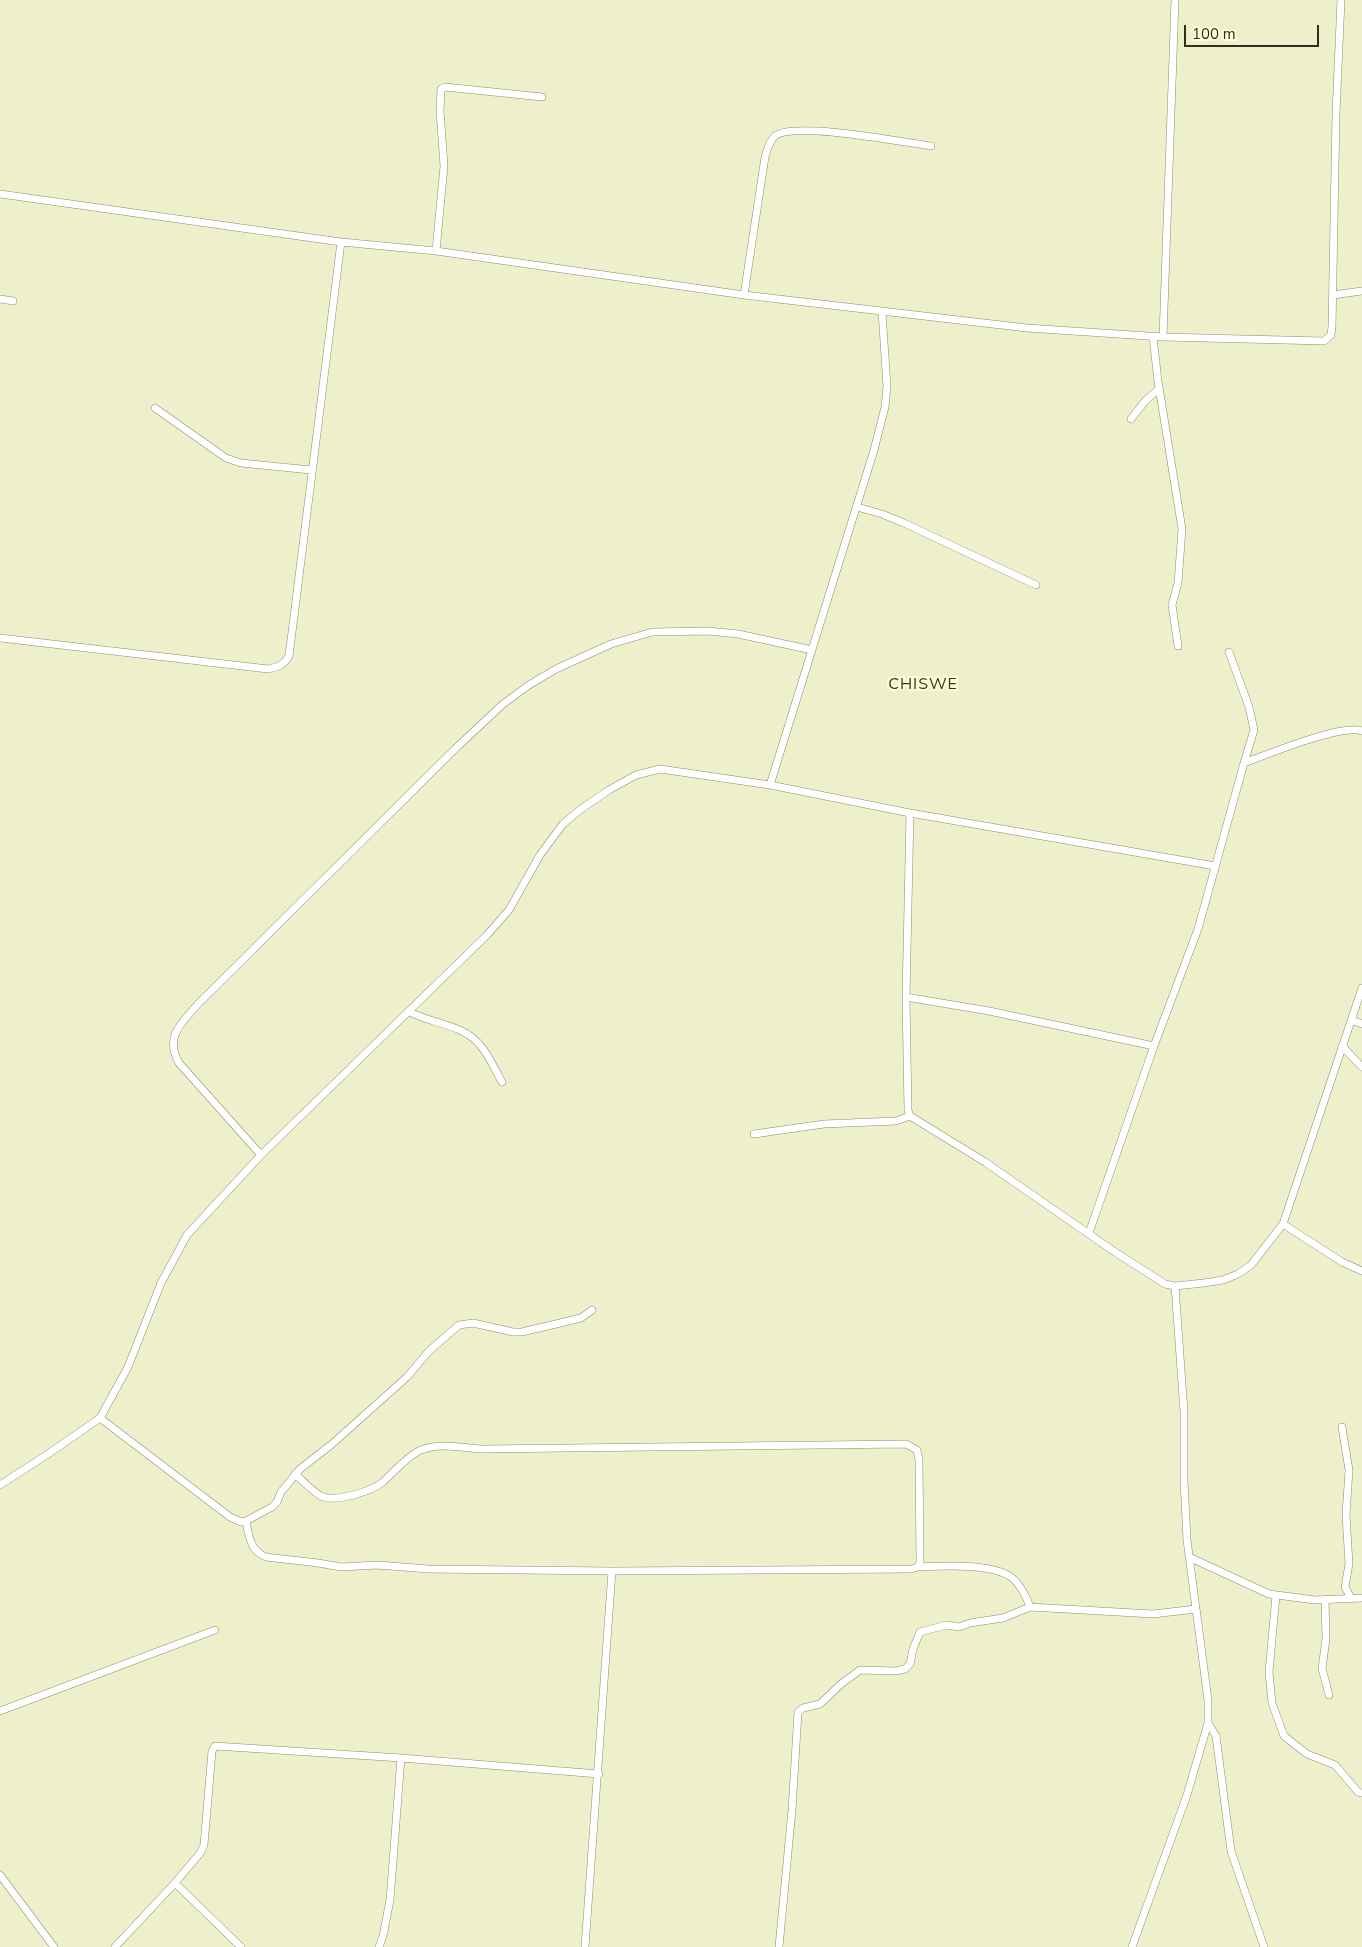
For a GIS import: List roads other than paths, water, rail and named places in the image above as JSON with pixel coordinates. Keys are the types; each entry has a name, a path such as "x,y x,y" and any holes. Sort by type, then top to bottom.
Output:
{"street":[{"path":"1163,337 1175,0"},
{"path":"0,194 340,242 436,251 744,295 882,312 1027,328 1153,337 1324,341 1331,335 1333,295 1336,114 1341,0"},
{"path":"436,251 444,166 440,111 441,89 445,87 542,97"},
{"path":"744,295 765,157 773,137 779,134 802,130 931,146"},
{"path":"0,638 268,670 286,662 289,656 340,242"},
{"path":"1333,295 1362,291"},
{"path":"0,299 12,301"},
{"path":"770,786 857,507 885,407 887,386 882,312"},
{"path":"1153,337 1159,390 1182,529 1178,583 1172,605 1178,646"},
{"path":"1131,418 1146,400 1159,390"},
{"path":"155,408 226,458 241,463 311,470"},
{"path":"857,507 904,523 1036,585"},
{"path":"261,1155 179,1063 173,1047 175,1030 198,1004 496,710 528,685 580,657 612,644 652,632 708,631 738,634 812,650"},
{"path":"1089,1232 1154,1046 1198,929 1254,730 1249,707 1229,652"},
{"path":"1244,763 1304,741 1337,732 1353,728 1362,731"},
{"path":"0,1485 100,1418 128,1367 161,1283 178,1251 197,1224 261,1155 487,935 509,910 540,855 563,824 608,790 636,775 660,769 770,786 910,813 1215,866"},
{"path":"910,813 906,996 908,1110 910,1116 985,1162 1166,1284 1176,1286 1214,1282 1238,1274 1251,1265 1283,1224 1362,988"},
{"path":"906,996 988,1011 1154,1046"},
{"path":"410,1012 471,1036 480,1045 502,1082"},
{"path":"1351,1020 1362,1024"},
{"path":"1342,1046 1362,1067"},
{"path":"754,1134 824,1124 896,1121 910,1116"},
{"path":"1283,1224 1342,1262 1362,1271"},
{"path":"1132,1947 1187,1795 1208,1723 1208,1700 1187,1540 1184,1481 1184,1412 1176,1286"},
{"path":"100,1418 230,1517 241,1522 246,1521 272,1507 295,1474 332,1444 407,1376 429,1351 459,1325 472,1323 512,1332 522,1332 581,1318 592,1310"},
{"path":"1342,1428 1350,1470 1346,1515 1349,1564 1345,1587 1351,1598"},
{"path":"295,1474 323,1497 342,1498 355,1495 381,1484 400,1465 421,1450 438,1446 482,1450 906,1444 917,1450 919,1460 920,1562 918,1567"},
{"path":"246,1521 251,1542 258,1554 266,1557 341,1567 376,1564 428,1569 612,1571 911,1569 951,1566 992,1570 1011,1578 1027,1598 1030,1607"},
{"path":"1190,1558 1269,1594 1315,1600 1362,1598"},
{"path":"585,1947 599,1774 612,1571"},
{"path":"1276,1595 1269,1672 1272,1703 1284,1736 1307,1754 1334,1764 1358,1792 1362,1793"},
{"path":"1325,1600 1326,1639 1322,1668 1329,1696"},
{"path":"779,1947 792,1810 798,1712 803,1708 820,1704 841,1684 860,1670 896,1671 904,1668 910,1664 913,1649 920,1632 946,1625 958,1627 970,1623 1004,1618 1030,1607 1153,1614 1196,1609"},
{"path":"0,1711 214,1630"},
{"path":"1208,1723 1216,1736 1231,1851 1264,1947"},
{"path":"115,1947 175,1883 201,1852 204,1845 212,1751 215,1746 401,1758 599,1774"},
{"path":"379,1947 390,1900 401,1758"},
{"path":"0,1875 54,1947"},
{"path":"175,1883 242,1947"}],"district":[{"name":"CHISWE","path":"923,685"}]}
